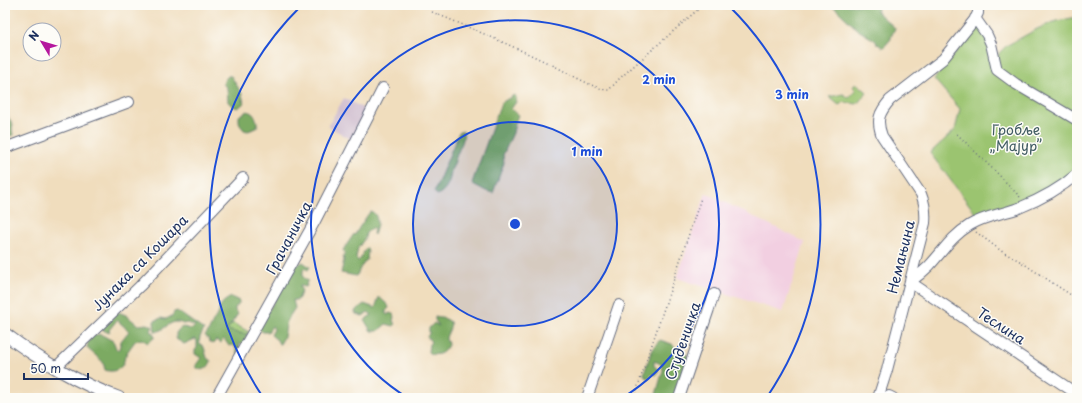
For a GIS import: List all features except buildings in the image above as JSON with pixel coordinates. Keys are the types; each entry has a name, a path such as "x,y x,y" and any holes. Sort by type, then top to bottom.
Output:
{"street":[{"name":"Немањина","path":"878,398 888,370 925,223 926,212 921,194 882,136 879,129 879,118 883,108 890,100 943,59 975,18 978,13 978,5"},
{"path":"975,18 988,35 997,70 1016,84 1077,120"},
{"name":"Грачаничка","path":"216,398 312,227 383,88"},
{"path":"5,148 129,102"},
{"path":"910,282 930,265 947,243 968,226 980,220 1020,208 1059,187 1077,174"},
{"name":"Јунака са Кошара","path":"56,367 140,286 243,178"},
{"name":"Теслина","path":"910,282 1077,394"},
{"name":"Студеничка","path":"678,398 714,294"},
{"path":"587,398 619,305"},
{"path":"5,334 28,351 56,367 108,394 119,398"},
{"path":"881,398 889,396 893,398"}],"path":[{"path":"432,12 539,59 604,90 609,90 619,78 703,5"},
{"path":"957,134 1027,204"},
{"path":"634,398 701,198"},
{"path":"968,226 1004,253 1018,260 1077,299"}],"shaded area":[{"path":"344,98 368,111 352,140 328,126"},
{"path":"706,193 805,242 783,312 677,278"}],"green space":[{"path":"829,5 880,5 876,11 895,28 891,39 883,48 878,44 877,45 876,41 858,30 835,8"},
{"name":"Гробље „Мајур”","path":"1077,17 1077,169 1048,191 1016,204 977,215 930,153 955,130 960,109 934,79 982,21 997,61 999,53 1006,46 1037,29 1056,21"},
{"path":"228,76 231,76 242,94 244,103 238,108 232,106 228,102 227,88 223,84"},
{"path":"856,83 867,92 857,104 844,102 839,105 829,97 843,94 849,98 856,90 853,87"},
{"path":"514,95 516,97 516,102 511,109 518,115 513,133 503,155 504,163 493,193 486,191 472,183 501,103"},
{"path":"5,103 7,104 8,117 13,124 13,135 9,136 5,134"},
{"path":"247,111 254,115 257,125 257,128 248,131 244,130 239,121 239,116"},
{"path":"463,131 463,139 451,170 449,181 446,188 437,195 434,192 459,132"},
{"path":"371,211 377,219 375,232 374,235 374,229 372,228 366,233 365,238 358,248 356,258 358,261 366,248 368,250 367,260 363,263 356,276 341,273 345,253 343,250"},
{"path":"303,262 310,267 308,270 304,268 303,271 303,277 308,281 306,283 307,286 304,287 300,285 302,290 298,300 293,300 295,308 287,320 284,337 279,344 271,335 274,329 272,326 268,332 263,332 258,329 293,267"},
{"path":"231,297 239,301 235,308 235,311 238,314 228,330 247,334 244,344 240,344 238,354 234,345 229,346 224,339 220,343 216,340 213,344 209,342 208,338 205,336 219,313 221,305 224,301"},
{"path":"379,297 388,305 389,308 386,311 386,314 393,314 393,322 396,324 394,326 386,324 378,331 371,331 365,321 372,315 368,312 363,316 356,314 355,312 364,304 375,308"},
{"path":"177,311 204,330 200,337 199,343 204,347 207,358 211,361 209,366 203,370 196,367 201,358 195,354 197,340 195,339 184,344 176,339 176,333 180,328 183,327 192,329 195,326 187,323 183,324 175,322 155,332 154,321 161,318 166,319"},
{"path":"118,312 126,315 138,325 151,325 153,327 151,330 155,337 148,343 142,339 135,341 125,356 121,367 114,371 108,371 105,370 103,362 87,348 90,338 98,334 113,341 117,350 119,349 121,341 129,331 117,320 109,330 109,333 101,329"},
{"path":"435,317 447,319 451,324 446,337 448,345 443,352 436,355 428,352 429,344 431,342 427,336 429,334 429,328 434,323 439,326 435,320"},
{"path":"233,323 249,332 247,336 228,331 228,328"},
{"path":"660,340 672,344 678,350 678,353 684,353 687,355 688,359 675,395 672,398 655,398 663,370 661,364 654,361 654,366 659,370 655,375 653,374 648,378 645,377 644,374 652,351"}]}
